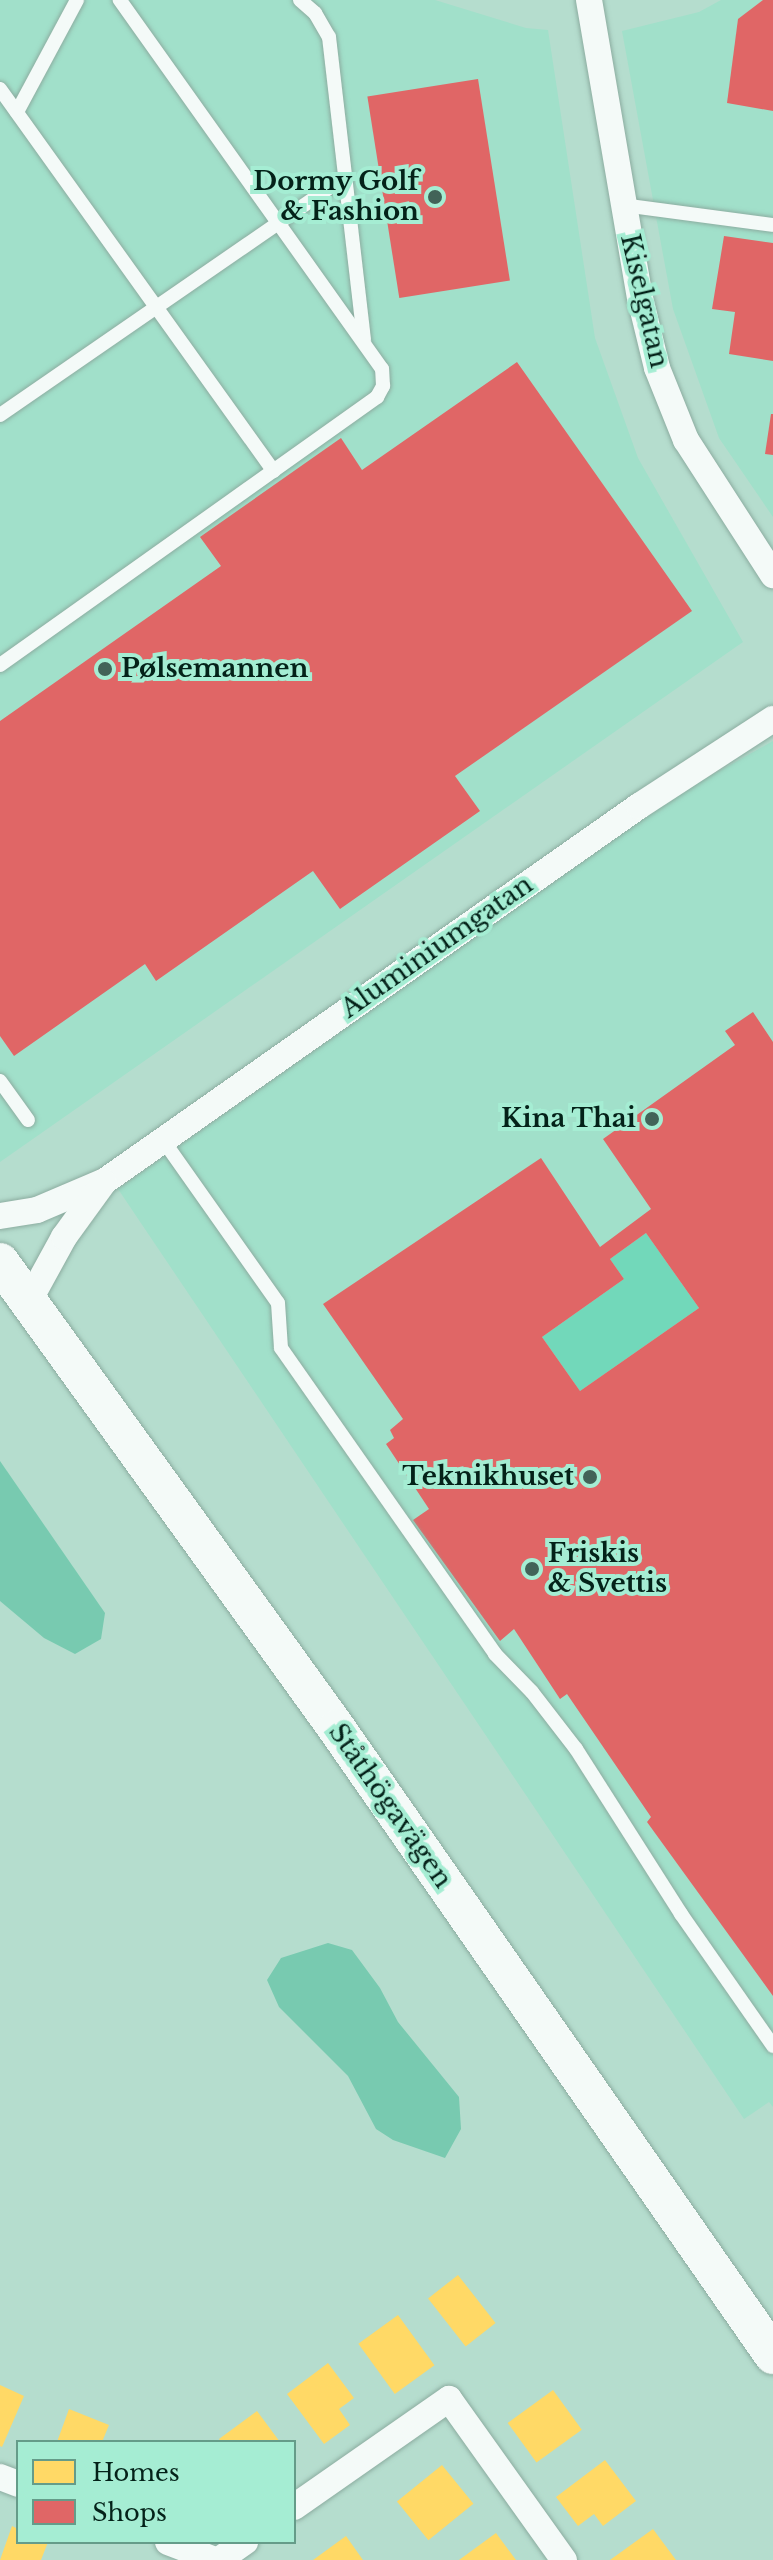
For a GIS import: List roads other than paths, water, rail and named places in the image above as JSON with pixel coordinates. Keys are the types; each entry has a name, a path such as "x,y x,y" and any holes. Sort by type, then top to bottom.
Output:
{"main road":[{"name":"Ståthögavägen","path":"0,1262 337,1729 773,2355"}],"street":[{"name":"Kiselgatan","path":"589,0 623,205 657,368 686,440 773,575"},
{"name":"Aluminiumgatan","path":"0,1216 37,1210 105,1181 639,806 773,719"},
{"name":"Aluminiumgatan","path":"29,1301 64,1237 105,1181"},
{"path":"296,2506 449,2399 564,2560"},
{"path":"173,2544 217,2560 242,2544"}],"lane":[{"path":"17,112 77,0"},
{"path":"0,665 377,397 383,386 382,369 120,0"},
{"path":"300,0 315,13 329,37 365,345"},
{"path":"0,89 273,471"},
{"path":"0,415 345,177"},
{"path":"623,205 773,225"},
{"path":"0,1081 28,1120"},
{"path":"163,1140 278,1303 281,1348 495,1654 532,1692 576,1749 681,1914 773,2046"}],"place":[{"name":"Dormy Golf & Fashion","path":"435,197"},
{"name":"Pølsemannen","path":"105,669"},
{"name":"Kina Thai","path":"652,1119"},
{"name":"Teknikhuset","path":"590,1477"},
{"name":"Friskis & Svettis","path":"532,1569"}]}
